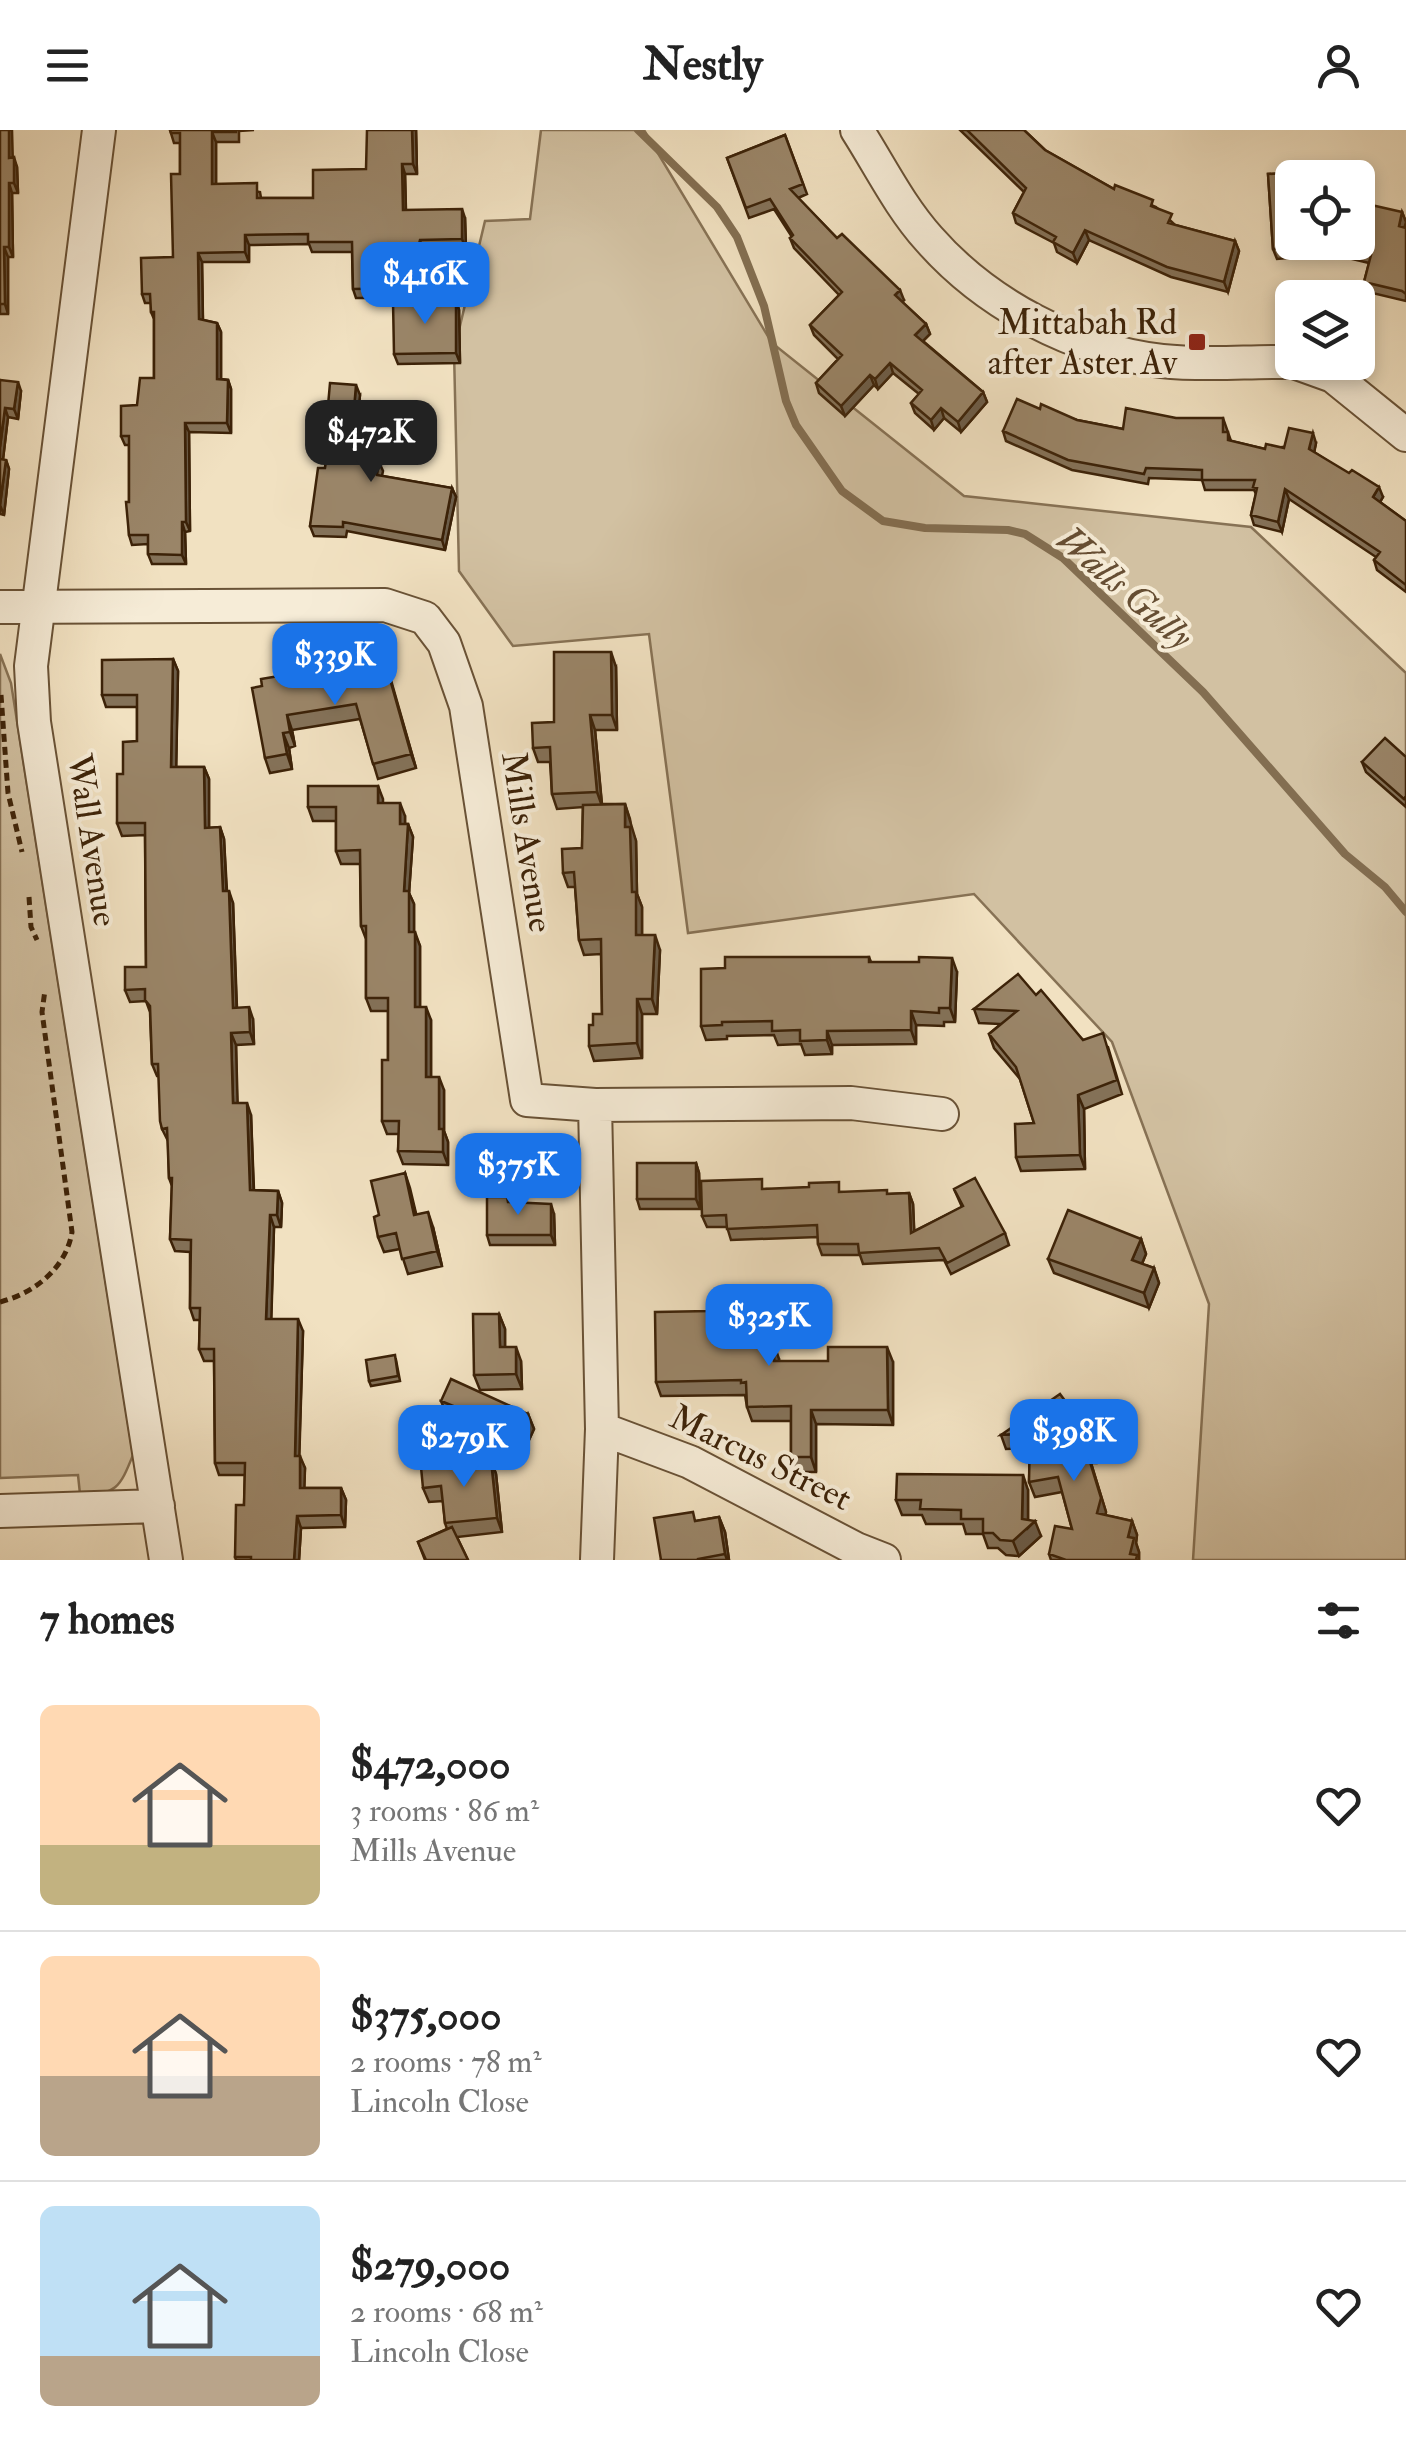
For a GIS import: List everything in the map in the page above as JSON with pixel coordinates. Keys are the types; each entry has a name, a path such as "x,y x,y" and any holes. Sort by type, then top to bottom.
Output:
{"street":[{"name":"Wall Avenue","path":"99,130 30,666 34,722 166,1560"},
{"path":"857,130 928,239 995,297 1052,329 1100,349 1163,362 1275,362"},
{"path":"1339,380 1406,435"},
{"name":"Mills Avenue","path":"0,607 385,605 426,618 444,643 466,706 527,1100 596,1105 851,1103 942,1114"},
{"path":"596,1105 602,1429 597,1560"},
{"name":"Marcus Street","path":"602,1429 690,1462 884,1560"},
{"path":"0,1511 158,1506"}],"path":[{"path":"0,685 8,793 26,862"},
{"path":"28,881 32,927 41,949"},
{"path":"0,1302 32,1289 69,1253 72,1232 42,1012 46,983"}],"shaded area":[{"path":"541,130 644,130 772,343 964,496 1251,527 1406,673 1406,1560 1193,1560 1209,1304 1112,1042 974,894 688,933 649,634 513,646 459,571 454,351 485,221 530,219"},
{"path":"0,654 11,683 133,1455 120,1482 102,1493 80,1494 78,1475 0,1478"}],"building":[{"path":"0,130 9,130 9,158 14,157 14,183 9,183 9,247 4,247 5,304 0,304"},
{"path":"170,130 236,130 212,132 212,184 257,183 257,198 313,198 313,170 366,169 367,130 412,130 413,164 402,164 403,210 462,209 462,239 420,240 408,288 353,289 352,242 308,242 308,234 245,235 245,252 198,253 199,319 217,323 217,379 228,380 227,423 185,423 186,522 182,522 182,555 148,554 148,535 129,535 129,436 121,436 121,406 137,405 140,378 154,378 154,312 150,294 142,294 141,258 173,257 171,174 180,174 180,133"},
{"path":"967,130 1024,130 1045,150 1114,189 1115,185 1153,200 1151,206 1172,214 1168,223 1235,241 1224,282 1167,267 1085,230 1073,253 1053,242 1056,237 1013,213 1026,188"},
{"path":"785,135 803,184 790,189 837,238 842,234 900,290 895,295 926,324 915,335 983,392 958,422 941,408 931,420 911,403 922,390 890,363 875,379 870,375 841,406 816,383 842,355 810,325 842,292 790,238 793,235 770,199 746,208 727,158"},
{"path":"1268,174 1275,174 1273,249"},
{"path":"1375,206 1402,212 1399,226 1406,228 1406,294 1375,285 1375,280 1365,280 1370,260 1375,260"},
{"path":"456,300 456,353 394,354 393,301"},
{"path":"0,380 18,382 14,409 5,408 0,447"},
{"path":"330,383 356,385 350,457 379,462 377,475 452,488 442,540 343,522 343,527 310,526 318,468 325,468 332,417 327,417"},
{"path":"1017,399 1040,409 1041,404 1077,420 1123,429 1126,408 1176,418 1223,418 1223,432 1228,432 1228,440 1265,449 1266,444 1284,448 1289,428 1313,433 1309,449 1379,487 1373,497 1406,521 1406,585 1374,560 1380,552 1285,489 1278,522 1251,515 1255,480 1202,480 1202,470 1146,468 1144,474 1068,460 1003,431"},
{"path":"0,459 6,460 0,505"},
{"path":"554,652 611,652 612,715 590,715 597,792 552,794 550,747 533,748 532,723 554,722"},
{"path":"384,658 411,754 373,764 356,704 287,715 290,732 283,733 287,754 265,758 252,688 262,686 261,679 285,675 286,683 347,673 346,669"},
{"path":"173,659 171,767 204,767 205,828 220,827 223,891 229,891 233,1008 249,1007 250,1032 231,1033 233,1103 247,1103 250,1190 278,1191 277,1215 270,1215 266,1319 298,1319 295,1456 300,1456 300,1488 341,1488 341,1515 297,1516 294,1560 235,1557 236,1505 244,1505 245,1463 215,1463 214,1349 199,1349 200,1308 190,1308 191,1240 170,1239 172,1178 167,1128 162,1129 160,1121 158,1064 152,1064 150,1006 145,1000 145,989 125,990 125,967 146,967 145,823 117,823 117,774 123,774 123,742 137,741 137,695 102,695 102,660"},
{"path":"1385,738 1406,757 1404,799 1362,762"},
{"path":"308,786 378,786 378,803 400,803 400,824 408,824 404,891 409,891 409,932 415,932 415,1007 426,1007 426,1077 439,1077 443,1152 398,1151 399,1121 382,1121 382,1060 388,1060 388,998 366,998 360,850 336,851 336,807 308,807"},
{"path":"625,804 625,827 630,827 632,892 636,892 636,935 655,935 652,999 637,999 637,1043 589,1046 593,1014 602,1014 601,939 579,940 574,872 563,873 562,849 582,848 583,805"},
{"path":"725,957 869,957 869,962 952,958 950,1008 939,1008 939,1013 911,1011 911,1030 827,1031 827,1040 800,1041 800,1030 772,1031 772,1021 701,1026 701,969 725,968"},
{"path":"1018,974 1036,995 1041,990 1083,1040 1103,1033 1117,1080 1078,1095 1080,1155 1016,1157 1015,1124 1034,1123 1016,1067 989,1034 1017,1011 974,1009"},
{"path":"637,1163 696,1163 696,1199 637,1199"},
{"path":"405,1173 414,1215 428,1212 437,1251 402,1259 396,1233 378,1237 374,1217 379,1215 371,1181"},
{"path":"975,1178 1005,1233 947,1263 939,1248 859,1253 858,1244 818,1244 817,1225 727,1229 726,1215 702,1216 701,1181 762,1179 762,1189 839,1182 839,1192 909,1193 911,1233 963,1206 954,1189"},
{"path":"487,1197 551,1204 551,1235 487,1235"},
{"path":"1068,1210 1141,1239 1132,1260 1154,1268 1144,1293 1048,1259"},
{"path":"710,1302 734,1302 735,1344 774,1344 774,1361 828,1361 828,1347 887,1347 888,1410 811,1410 811,1457 791,1457 791,1406 747,1407 746,1382 741,1380 656,1382 655,1312 710,1311"},
{"path":"473,1314 499,1314 500,1347 516,1347 516,1374 474,1375"},
{"path":"395,1355 398,1376 369,1381 366,1360"},
{"path":"451,1379 528,1414 512,1449 489,1439 489,1446 449,1428 458,1408 441,1401"},
{"path":"1060,1394 1077,1417 1086,1410 1099,1428 1087,1436 1091,1448 1086,1449 1101,1498 1097,1513 1132,1521 1128,1537 1134,1538 1130,1554 1137,1555 1136,1560 1066,1560 1049,1554 1055,1526 1072,1529 1058,1477 1029,1482 1030,1433 1001,1435"},
{"path":"491,1460 497,1518 445,1523 441,1486 423,1488 421,1467"},
{"path":"897,1474 1023,1475 1022,1519 1035,1521 1013,1541 1000,1540 993,1533 983,1533 983,1519 961,1519 961,1510 920,1509 921,1500 896,1500"},
{"path":"693,1512 695,1521 719,1517 725,1554 698,1560 661,1560 654,1518"},
{"path":"452,1527 468,1560 426,1560 418,1542"}],"waterway":[{"name":"Walls Gully","path":"638,130 717,207 737,237 764,306 786,401 796,425 842,491 883,521 925,528 1008,530 1025,534 1063,558 1203,692 1345,854 1385,887 1406,912"}],"place":[{"name":"Mittabah Rd after Aster Av","path":"1197,342"}]}
